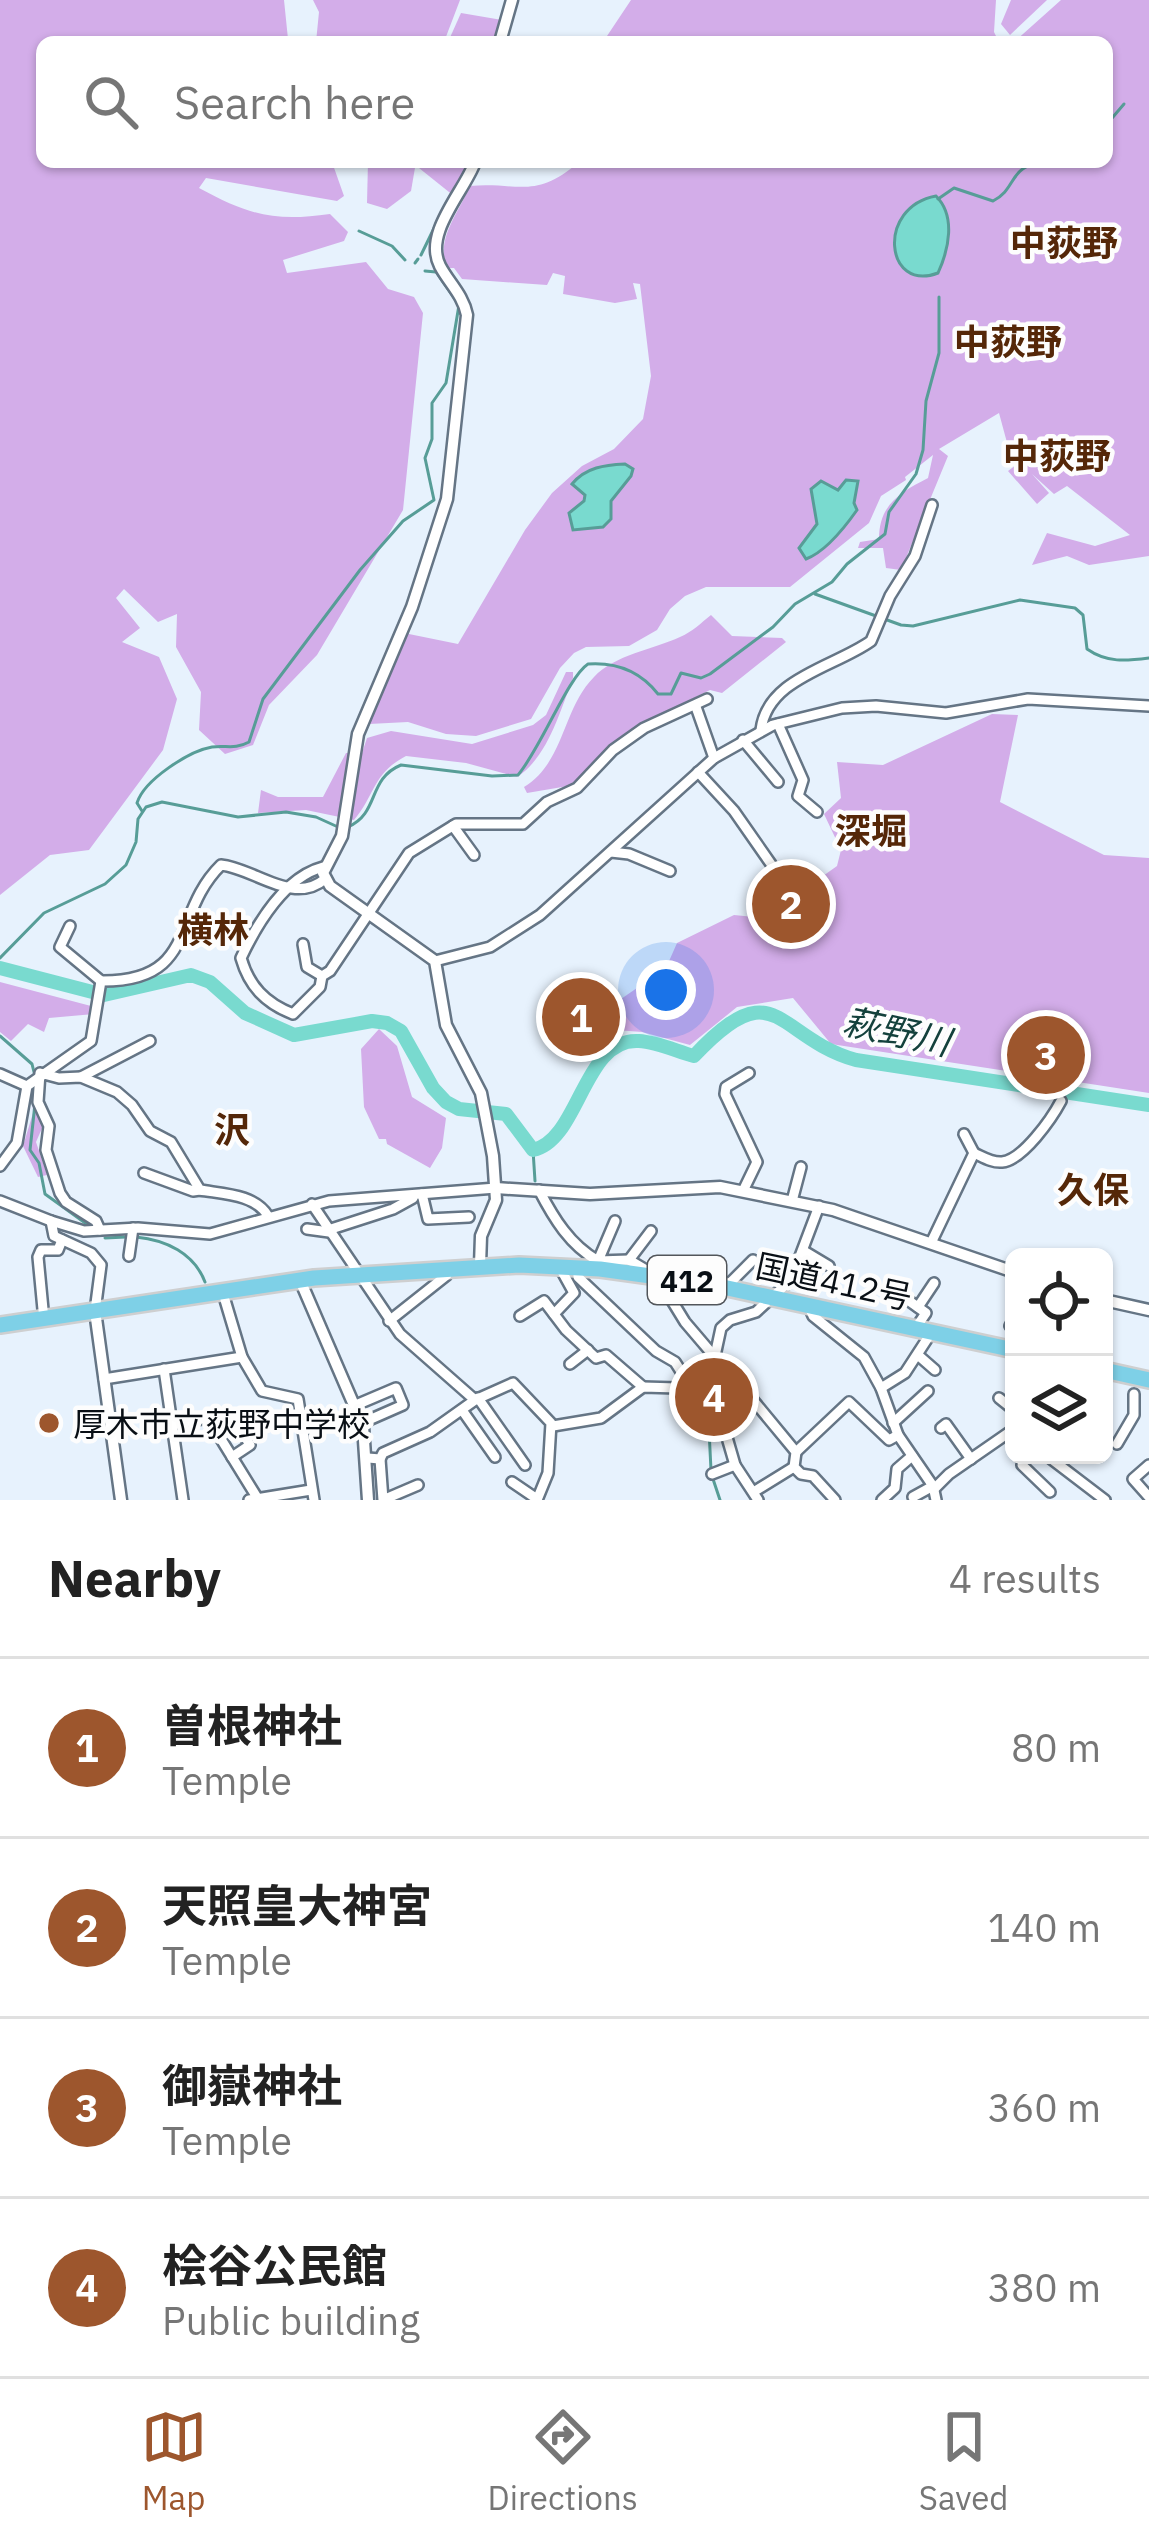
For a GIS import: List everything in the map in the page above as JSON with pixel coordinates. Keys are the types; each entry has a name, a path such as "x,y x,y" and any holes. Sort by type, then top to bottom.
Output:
{"highway":[{"name":"国道412号","path":"0,1335 96,1315 357,1275 480,1265 599,1265 1005,1348"},
{"name":"国道412号","path":"0,1325 225,1300 302,1284"},
{"path":"1113,1372 1149,1380"}],"street":[{"path":"502,36 512,0"},
{"path":"70,926 59,947 100,984 128,981 146,975 175,951 207,878 221,865 289,886 316,887 324,873 343,827 358,734 412,607 447,500 467,315 463,300 437,260 435,244 472,168"},
{"path":"761,730 763,712 772,700 820,666 865,645 915,556 932,505"},
{"path":"324,873 296,878 260,924 241,962 250,986 293,1015 320,987 322,976 330,971 404,858 453,826 523,824 547,802 577,788 613,750 644,728 707,699"},
{"path":"324,873 368,914 435,961 490,947 540,915 714,758 761,730 842,708 955,712 1028,699 1149,706"},
{"path":"696,707 714,758"},
{"path":"778,724 803,780 799,796 817,812"},
{"path":"743,740 778,782"},
{"path":"698,772 734,811 771,864"},
{"path":"453,826 474,855"},
{"path":"611,852 670,871"},
{"path":"303,944 307,968 322,976"},
{"path":"420,1195 428,1219 478,1220 494,1208 496,1188 484,1103 450,1036 435,961"},
{"path":"0,1166 23,1121 32,1080 92,1036 100,984"},
{"path":"92,1036 106,1063"},
{"path":"0,1074 32,1080 81,1077 150,1041"},
{"path":"743,1191 757,1162 725,1094 726,1087 749,1073"},
{"path":"81,1077 116,1092 150,1131 171,1142 200,1190"},
{"path":"32,1080 49,1126 46,1150 60,1193 66,1202 96,1220 100,1230"},
{"path":"964,1134 974,1153 999,1162 1013,1158 1049,1125 1060,1100"},
{"path":"10,1101 20,1106 23,1121"},
{"path":"0,1146 10,1154"},
{"path":"931,1243 974,1153"},
{"path":"792,1201 802,1167"},
{"path":"144,1173 174,1187 241,1196 262,1205 268,1216"},
{"path":"0,1201 84,1231 133,1228 209,1234 312,1204 496,1188 590,1194 703,1187 819,1206 1005,1268"},
{"path":"538,1190 569,1238 599,1265"},
{"path":"307,1229 329,1231 420,1195"},
{"path":"312,1204 389,1321 506,1429 525,1465"},
{"path":"553,1426 601,1418 643,1387 695,1385 714,1359 723,1324 756,1312 791,1280 819,1206"},
{"path":"478,1220 480,1265"},
{"path":"51,1221 53,1236 91,1253 101,1264 96,1315 121,1500"},
{"path":"599,1265 615,1221"},
{"path":"129,1256 133,1228"},
{"path":"629,1260 651,1231"},
{"path":"44,1320 38,1256 40,1250 58,1250 62,1240"},
{"path":"804,1251 830,1266"},
{"path":"599,1265 629,1260 652,1275 714,1359 796,1452"},
{"path":"726,1288 753,1261"},
{"path":"554,1314 574,1293 559,1266"},
{"path":"389,1321 447,1275 448,1267"},
{"path":"578,1267 578,1276 695,1385"},
{"path":"302,1284 356,1405 383,1500 418,1485"},
{"path":"918,1307 934,1287"},
{"path":"881,1388 919,1356 926,1313 898,1293"},
{"path":"520,1316 543,1299 596,1358 606,1355 643,1387"},
{"path":"225,1300 242,1357 262,1391 298,1399 313,1495 249,1500"},
{"path":"1113,1302 1149,1310"},
{"path":"809,1307 813,1316 864,1357 898,1435 934,1492"},
{"path":"570,1364 588,1350"},
{"path":"919,1356 935,1370"},
{"path":"104,1379 242,1357"},
{"path":"164,1369 183,1500"},
{"path":"368,1500 374,1459 430,1432 476,1399 513,1383 553,1426 548,1473 537,1499 512,1482"},
{"path":"356,1405 395,1388 403,1405 362,1423"},
{"path":"1134,1394 1140,1428"},
{"path":"893,1423 926,1395"},
{"path":"999,1398 1005,1403"},
{"path":"726,1434 735,1465 756,1495 794,1467 796,1452 849,1402 889,1440 898,1435"},
{"path":"462,1410 495,1457"},
{"path":"172,1424 231,1414 250,1445 232,1457"},
{"path":"1117,1444 1134,1414"},
{"path":"208,1418 258,1498"},
{"path":"946,1424 971,1459"},
{"path":"914,1497 934,1492 1005,1436"},
{"path":"881,1500 895,1488 897,1469 912,1456"},
{"path":"1022,1464 1050,1492"},
{"path":"1056,1464 1090,1495 1106,1500"},
{"path":"712,1474 735,1465"},
{"path":"1149,1465 1130,1482 1149,1497"},
{"path":"794,1467 821,1481 835,1500"}],"shaded area":[{"path":"0,0 284,0 288,36 36,36 36,168 334,168 344,196 337,201 206,178 199,188 262,214 330,214 348,232 344,241 283,260 287,273 366,262 388,289 414,297 423,313 403,510 317,655 269,705 253,745 225,754 199,730 201,692 176,647 177,614 158,622 124,589 116,598 140,628 122,642 159,657 177,699 163,750 89,850 50,855 0,895"},
{"path":"313,0 460,0 446,36 317,36 319,12"},
{"path":"631,0 996,0 996,36 607,36"},
{"path":"1011,0 1047,0 1010,35 1001,24"},
{"path":"1061,0 1149,0 1149,556 1089,565 1067,556 1032,565 1047,533 1095,546 1130,535 1067,486 1054,494 1032,474 1049,493 1037,504 1008,471 1020,462 1009,450 999,413 939,449 948,456 901,570 886,568 883,548 858,548 860,542 879,539 887,508 928,478 933,455 881,496 869,523 790,587 706,587 685,596 657,630 629,646 586,647 574,653 531,719 476,736 446,734 408,722 369,724 404,633 458,644 552,493 582,466 614,449 643,419 651,376 640,284 633,283 637,299 615,303 563,294 565,276 553,273 547,285 462,279 454,268 447,268 444,247 470,186 538,185 572,168 1113,168 1113,36 1021,36"},
{"path":"461,13 502,20 498,36 451,36"},
{"path":"368,168 415,168 411,191 387,209 367,203"},
{"path":"419,168 469,168 454,196"},
{"path":"936,196 948,223 945,254 938,273 920,276 907,271 898,260 896,230 917,203"},
{"path":"625,464 633,469 611,501 611,519 603,527 573,530 569,513 585,495 572,484 590,470"},
{"path":"846,480 858,481 857,510 827,545 806,559 799,548 817,524 811,489 821,481 838,490"},
{"path":"711,615 732,636 786,642 722,693 710,690 647,721 605,753 574,785 527,793 524,787 548,764 575,704 602,669 684,635"},
{"path":"566,672 573,672 573,678 552,732 537,758 517,777 466,763 406,756 380,777 354,820 306,810 258,813 261,790 278,797 323,797 346,753 362,753 367,738 391,731 472,744 533,725 546,715"},
{"path":"992,714 1018,715 1000,802 1104,855 1149,858 1149,1093 831,1044 793,998 737,1007 690,1045 642,1032 603,1029 605,1010 666,968 677,943 734,915 764,918 837,866 841,850 824,814 841,798 837,762 883,765"},
{"path":"0,982 91,1006 94,1014 49,1018 44,1032 28,1024 11,1041 0,1032"},
{"path":"379,1029 397,1046 412,1097 446,1118 442,1148 430,1168 379,1139 364,1107 361,1049"},
{"path":"32,1087 43,1126 36,1142 47,1175 38,1177 23,1146 33,1113"}],"waterway":[{"path":"1113,117 1124,104"},
{"path":"938,199 954,188 993,201 1024,168"},
{"path":"421,255 438,220"},
{"path":"359,231 392,246 405,260"},
{"path":"415,263 418,259"},
{"path":"142,811 137,803 141,794 180,760 212,747 249,742 263,699 360,570 403,521 434,500 425,458 432,439 432,403 446,383 459,305 436,272 425,271"},
{"path":"348,827 365,813 383,779 401,765 518,775 588,664 627,670 658,694 671,694 681,673 701,678 710,674 773,627 795,604 832,582 885,534 889,512 916,474 923,450 926,401 939,353 939,297"},
{"path":"815,594 913,626 1020,600 1075,608 1083,615 1087,649 1094,654 1109,659 1149,658"},
{"path":"0,958 44,913 105,884 126,865 136,842 138,819 146,807 162,802 238,817 286,812 338,827"},
{"name":"萩野川","path":"0,968 104,995 191,975 210,982 245,1013 294,1035 372,1021 387,1023 401,1031 446,1102 459,1109 506,1114 533,1150 562,1128 593,1071 620,1044 646,1042 694,1056 721,1030 743,1016 760,1013 776,1016 829,1050 856,1060 1149,1105"},
{"path":"0,1036 32,1064 35,1076"},
{"path":"35,1104 30,1150 39,1163 45,1194 88,1225"},
{"path":"533,1150 535,1181"},
{"path":"105,1238 126,1237"},
{"path":"136,1237 178,1250 194,1263 205,1282"},
{"path":"692,1388 709,1430 711,1470"},
{"path":"347,1416 352,1437"},
{"path":"713,1479 720,1500"}],"place":[{"name":"天照皇大神宮","path":"791,904"},
{"name":"曽根神社","path":"581,1017"},
{"name":"御嶽神社","path":"1046,1055"},
{"name":"桧谷公民館","path":"714,1397"},
{"name":"厚木市立荻野中学校","path":"49,1423"}],"district":[{"name":"中荻野","path":"1064,242"},
{"name":"中荻野","path":"1008,341"},
{"name":"中荻野","path":"1057,455"},
{"name":"深堀","path":"871,830"},
{"name":"横林","path":"213,929"},
{"name":"沢","path":"232,1129"},
{"name":"久保","path":"1093,1189"}]}
